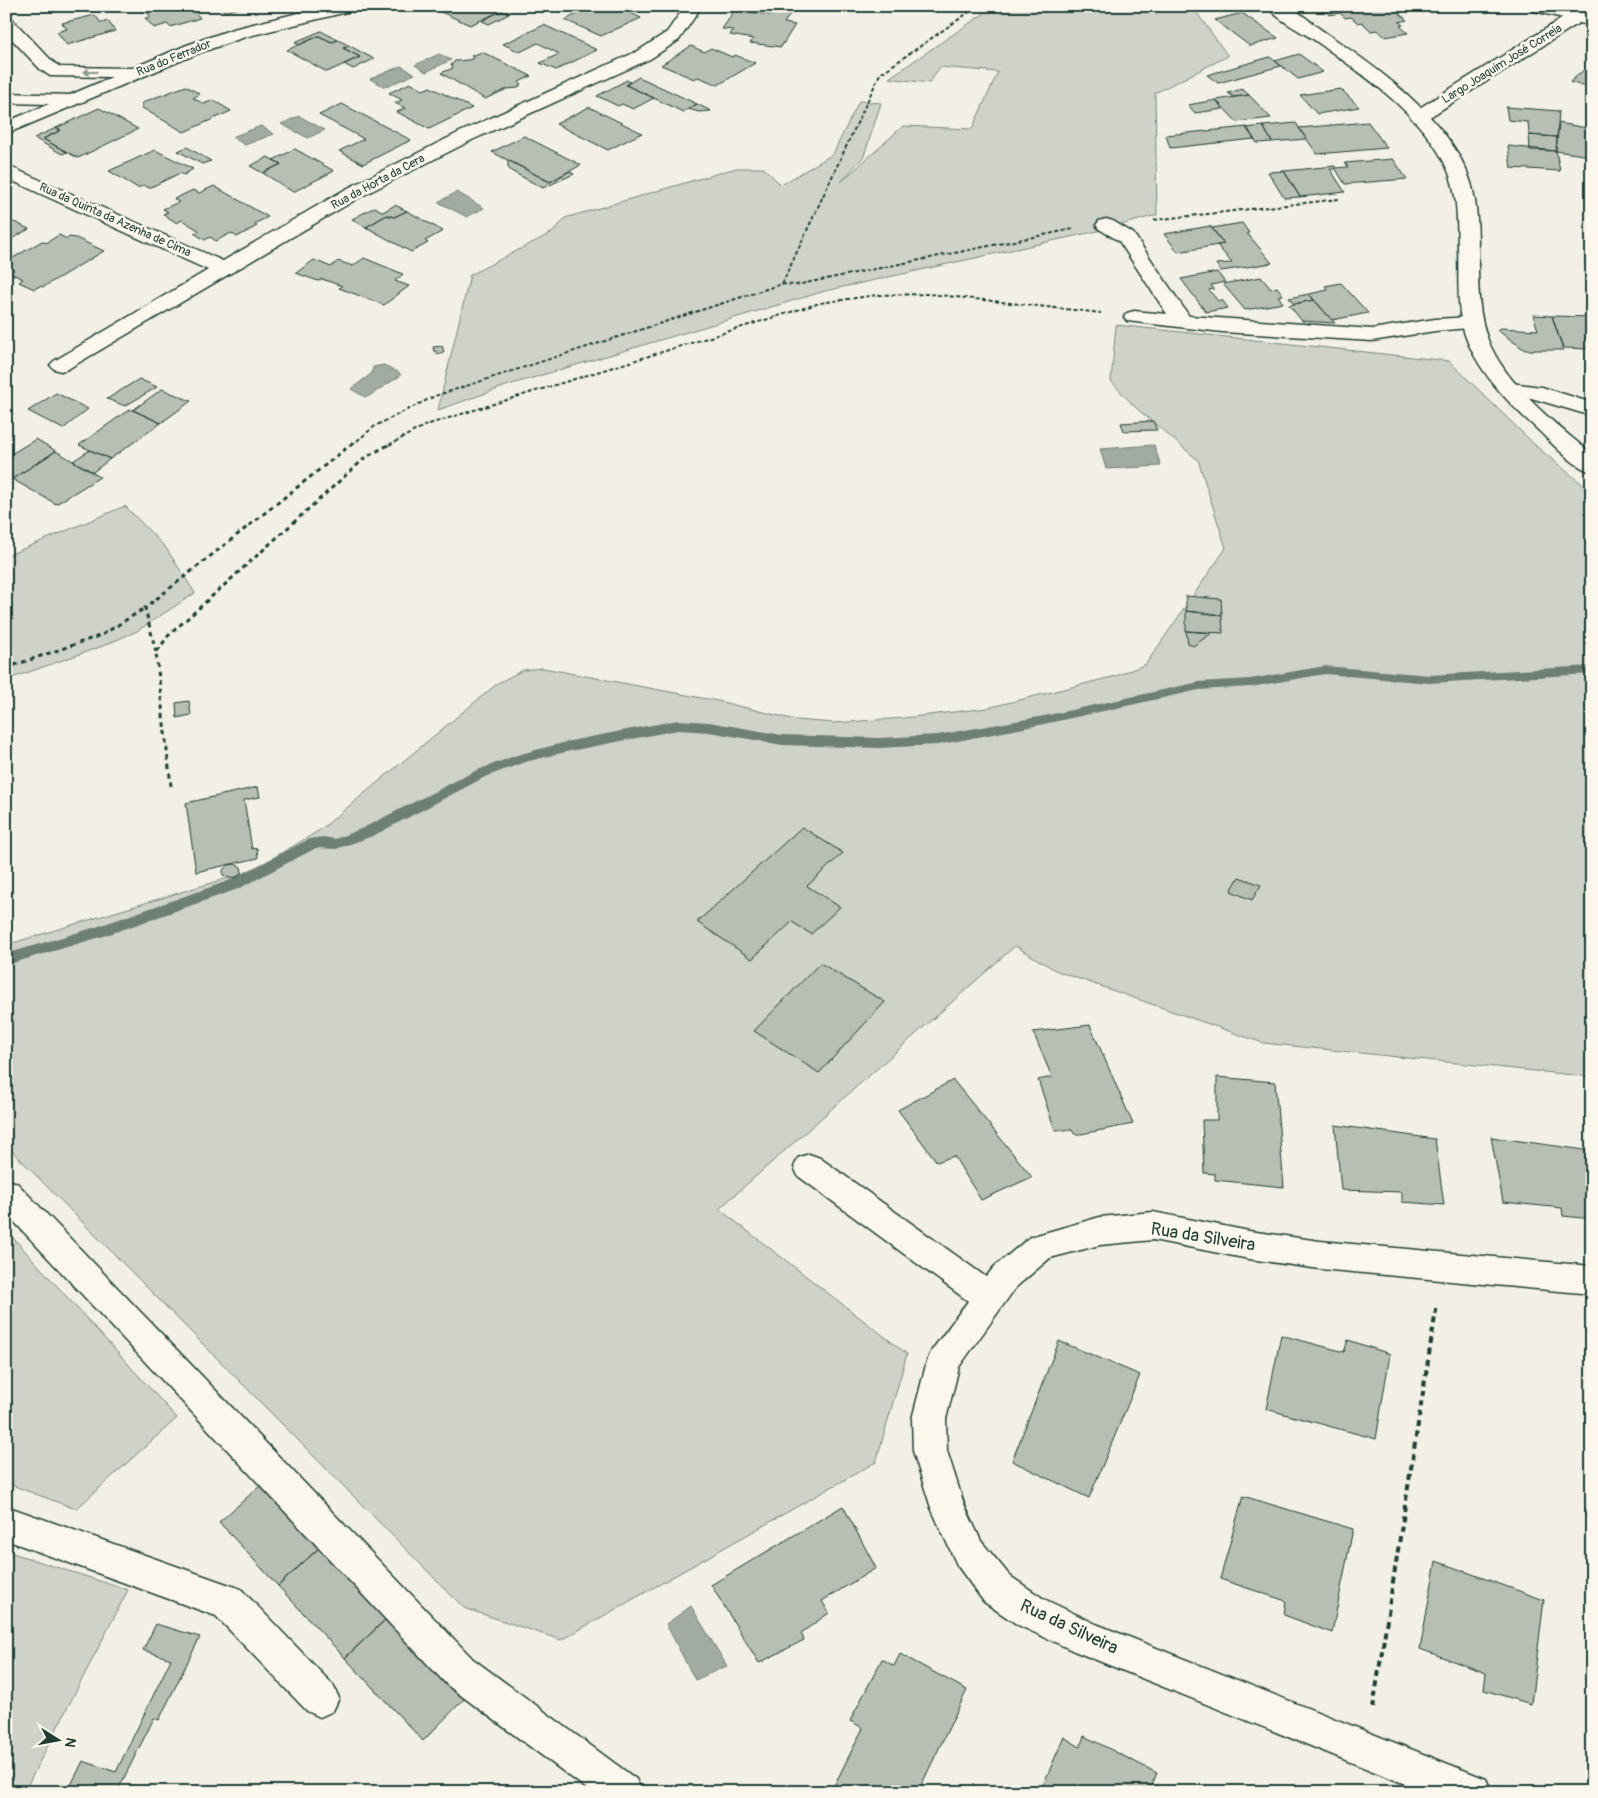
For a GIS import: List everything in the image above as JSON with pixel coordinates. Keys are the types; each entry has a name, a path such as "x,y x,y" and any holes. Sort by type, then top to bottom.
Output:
{"street":[{"name":"Rua do Ferrador","path":"10,127 193,49 239,33 348,6"},
{"name":"Rua da Horta da Cera","path":"61,365 353,193 466,136 644,55 673,36 694,6"},
{"path":"1275,6 1375,76 1419,116 1450,156 1467,202 1467,243 1472,323 1480,345 1489,361 1511,389 1558,437 1592,465"},
{"name":"Largo Joaquim José Correia","path":"1536,6 1583,18"},
{"name":"Largo Joaquim José Correia","path":"1419,116 1583,18"},
{"path":"6,23 56,72 75,99"},
{"path":"56,72 139,72"},
{"path":"6,98 75,99"},
{"path":"6,105 10,127"},
{"name":"Rua da Quinta da Azenha de Cima","path":"6,171 223,269"},
{"path":"1106,225 1126,237 1182,321"},
{"path":"1134,317 1222,326 1372,335 1435,325 1472,323"},
{"path":"1511,389 1534,392 1592,410"},
{"path":"809,1167 989,1298"},
{"path":"6,1192 460,1672 623,1792"},
{"name":"Rua da Silveira","path":"1473,1792 1087,1638 1031,1612 997,1589 969,1553 948,1508 930,1451 929,1419 944,1361 1005,1276 1041,1247 1100,1231 1153,1226 1250,1245 1320,1255 1592,1280"},
{"path":"6,1522 228,1602 320,1698"}],"path":[{"path":"782,284 880,74 978,6"},
{"path":"6,668 102,635 145,608 375,426 436,396 782,284 796,285 1092,226 1339,199"},
{"path":"156,653 168,636 366,457 426,425 820,303 877,295 929,294 1134,317"},
{"path":"145,608 150,622 156,653 171,786"},
{"path":"1366,1749 1443,1266"}],"shaded area":[{"path":"995,6 1192,6 1228,56 1155,93 1157,215 1102,230 825,291 512,384 438,410 470,275 553,232 565,218 736,168 764,168 781,185 833,154 859,101 881,103 864,156 841,182 903,126 972,129 998,72 940,67 929,83 889,78"},
{"path":"439,54 451,60 426,72 415,65"},
{"path":"401,66 415,74 385,87 370,79"},
{"path":"299,116 325,130 308,138 281,124"},
{"path":"261,126 274,134 245,145 232,137"},
{"path":"457,192 484,208 467,217 438,202"},
{"path":"1116,325 1449,361 1537,447 1592,492 1592,1077 1263,1043 1057,971 1015,946 719,1209 907,1354 876,1462 561,1640 464,1608 6,1145 6,945 251,871 320,830 498,683 523,670 543,668 718,701 796,720 834,723 904,718 987,708 1116,676 1146,664 1226,548 1198,460 1135,407 1111,381"},
{"path":"384,365 400,373 400,376 369,396 365,397 351,389 371,374 373,367"},
{"path":"1154,445 1161,466 1106,469 1100,449"},
{"path":"125,506 166,548 195,593 137,631 103,646 6,680 6,556"},
{"path":"6,1230 177,1418 76,1509 6,1483"},
{"path":"6,1551 128,1590 24,1792 6,1792"},
{"path":"691,1606 727,1666 695,1680 666,1624"}],"building":[{"path":"155,6 178,6 180,8 190,6 200,18 170,27 167,24 154,28 145,18 151,17 144,9"},
{"path":"220,6 246,6 225,12"},
{"path":"435,6 512,6 470,25 432,8"},
{"path":"582,6 617,6 641,18 601,36 565,20 579,13 573,11"},
{"path":"1319,6 1396,6 1402,12 1398,12 1407,20 1399,22 1403,25 1400,26 1408,33 1385,37 1377,30 1371,31 1362,22 1358,23 1351,17 1345,18 1340,13 1329,15"},
{"path":"735,10 772,15 775,11 791,13 784,23 795,25 781,47 750,43 753,39 730,35 733,30 722,29"},
{"path":"501,11 509,14 489,24 482,21"},
{"path":"1242,13 1278,38 1250,46 1215,20"},
{"path":"95,15 101,23 108,21 115,31 67,45 57,32 67,29 62,23"},
{"path":"544,25 597,50 556,70 540,63 559,54 538,43 520,52 503,44"},
{"path":"321,31 338,40 332,42 319,36 299,45 295,42"},
{"path":"319,36 332,42 338,40 350,46 343,48 360,57 327,72 287,50"},
{"path":"350,46 374,59 353,69 344,64 360,57 343,48"},
{"path":"691,46 704,52 711,48 732,57 735,55 755,63 718,85 698,77 694,79 661,65"},
{"path":"482,52 531,76 519,82 521,84 518,88 507,89 485,99 441,73 453,68 451,65 455,61 474,58 471,56"},
{"path":"1299,54 1323,72 1298,79 1275,61"},
{"path":"1270,57 1281,66 1218,83 1207,75"},
{"path":"1587,67 1592,68 1592,89 1570,82"},
{"path":"639,77 697,104 683,112 626,85"},
{"path":"627,80 630,82 626,85 654,98 633,109 622,104 618,106 597,96"},
{"path":"410,83 423,90 430,87 472,108 429,129 397,112 405,108 395,103 402,100 389,93"},
{"path":"186,86 200,94 193,98 204,104 213,100 231,111 184,132 142,108 142,104 146,101"},
{"path":"1242,89 1249,95 1234,97 1228,93"},
{"path":"1341,89 1359,107 1317,114 1300,95"},
{"path":"1249,95 1271,118 1237,122 1216,100"},
{"path":"1216,100 1223,109 1195,113 1188,105"},
{"path":"342,104 411,140 363,164 339,151 364,139 319,115"},
{"path":"697,104 711,111 699,112 688,109"},
{"path":"589,107 642,133 608,150 556,124"},
{"path":"1506,107 1559,111 1557,137 1529,135 1528,122 1508,120"},
{"path":"99,108 138,129 78,158 43,139 61,130 56,128"},
{"path":"1368,122 1387,148 1317,154 1299,128"},
{"path":"1296,123 1306,139 1272,142 1263,126"},
{"path":"1559,123 1592,129 1590,156 1556,151"},
{"path":"1263,126 1272,142 1257,143 1246,128"},
{"path":"1247,127 1254,139 1170,148 1166,135"},
{"path":"56,128 61,130 43,139 67,152 62,154 34,138"},
{"path":"1529,135 1557,137 1556,151 1530,150"},
{"path":"524,136 581,165 550,182 492,152"},
{"path":"1508,146 1556,151 1560,171 1511,168"},
{"path":"187,147 211,161 202,164 178,151"},
{"path":"295,149 334,171 293,192 263,173 281,164 273,160"},
{"path":"155,150 193,169 184,175 180,173 149,188 144,185 138,188 109,171"},
{"path":"268,157 281,164 263,173 250,166"},
{"path":"1393,159 1407,179 1345,184 1335,168 1348,167 1345,163"},
{"path":"508,160 550,182 569,171 574,174 543,188 511,171 508,167"},
{"path":"1335,166 1335,169 1330,169 1345,192 1300,197 1284,171"},
{"path":"1284,171 1300,197 1284,198 1268,172"},
{"path":"214,186 268,217 254,224 257,226 237,237 231,233 216,241 210,237 205,240 194,233 200,231 182,220 177,223 163,214 168,212 163,209 179,202 174,199 193,190 199,193"},
{"path":"395,205 407,211 394,217 387,215 366,227 369,229 352,219 375,207 383,212"},
{"path":"407,211 443,231 425,241 428,243 411,252 366,227 387,215 394,217"},
{"path":"6,221 14,222 29,229 10,240 6,239"},
{"path":"1242,223 1249,233 1247,233 1272,263 1221,271 1216,264 1232,263 1217,245 1224,244 1212,228"},
{"path":"1210,226 1224,244 1178,252 1164,234"},
{"path":"59,235 67,239 69,237 76,238 104,251 43,287 40,286 34,289 19,282 23,279 10,273 14,270 6,267 6,262 42,241 46,243"},
{"path":"364,258 403,274 395,281 409,286 384,305 339,288 342,286 322,279 318,281 296,273 314,260 331,267 338,261 353,266"},
{"path":"1217,272 1225,282 1211,285 1214,289 1209,290 1218,301 1222,300 1228,308 1206,312 1181,279"},
{"path":"1261,277 1271,289 1277,287 1283,295 1278,296 1283,303 1245,310 1223,284"},
{"path":"1341,283 1368,313 1332,320 1309,294 1328,290 1325,286"},
{"path":"1309,294 1314,300 1294,304 1289,298"},
{"path":"1314,300 1335,323 1302,321 1289,305"},
{"path":"1533,315 1552,316 1563,350 1525,350 1497,330 1500,328 1538,330"},
{"path":"1552,316 1592,317 1592,349 1563,348"},
{"path":"442,346 444,352 437,354 434,351 433,347"},
{"path":"139,379 157,387 125,406 107,399"},
{"path":"162,389 191,401 161,423 133,410"},
{"path":"56,393 88,409 63,429 28,411"},
{"path":"130,409 161,423 110,459 79,445"},
{"path":"1153,421 1157,430 1124,431 1121,423"},
{"path":"36,439 56,451 9,481 6,479 6,457"},
{"path":"90,450 110,459 93,472 73,461"},
{"path":"56,451 100,477 56,504 12,479"},
{"path":"1186,596 1221,599 1222,615 1186,611"},
{"path":"1186,611 1222,615 1223,633 1186,631"},
{"path":"1186,631 1212,633 1193,646 1188,643"},
{"path":"189,701 191,715 177,718 176,703"},
{"path":"258,787 260,797 244,800 252,849 257,848 258,858 196,872 186,803"},
{"path":"802,827 843,853 807,886 840,907 811,934 792,922 752,959 697,922"},
{"path":"235,864 241,867 242,872 237,877 229,878 223,875 223,870 228,865"},
{"path":"1239,877 1261,885 1252,900 1231,891"},
{"path":"820,963 885,1002 819,1073 754,1031"},
{"path":"1090,1025 1133,1124 1076,1135 1072,1130 1055,1130 1038,1080 1052,1077 1033,1032"},
{"path":"1217,1077 1275,1082 1284,1187 1215,1180 1215,1174 1204,1173 1202,1120 1217,1120"},
{"path":"953,1080 1032,1177 981,1200 954,1156 937,1162 898,1110"},
{"path":"1335,1125 1435,1139 1444,1205 1402,1202 1402,1192 1341,1190"},
{"path":"1491,1137 1592,1151 1592,1219 1563,1216 1562,1208 1503,1202"},
{"path":"1281,1335 1344,1352 1348,1340 1390,1354 1376,1439 1266,1409"},
{"path":"1059,1341 1140,1375 1089,1498 1012,1461"},
{"path":"261,1485 320,1547 278,1586 219,1522"},
{"path":"1243,1496 1353,1529 1332,1633 1284,1615 1286,1601 1220,1579"},
{"path":"843,1506 876,1568 822,1601 829,1613 801,1633 804,1640 759,1663 711,1585"},
{"path":"320,1547 388,1617 345,1658 278,1586"},
{"path":"1436,1561 1544,1600 1531,1704 1484,1690 1486,1673 1420,1649"},
{"path":"388,1617 465,1698 423,1741 345,1658"},
{"path":"156,1624 200,1637 159,1720 154,1718 117,1792 90,1792 71,1785 83,1761 116,1772 171,1659 143,1650"},
{"path":"900,1654 967,1690 918,1792 831,1792 863,1728 850,1721 882,1659 894,1666"},
{"path":"1084,1736 1157,1773 1149,1792 1040,1792 1064,1737 1080,1747"}],"waterway":[{"path":"6,960 99,932 233,885 314,843 336,844 368,832 480,774 522,758 570,746 678,725 709,727 782,740 879,743 937,740 1044,720 1199,686 1250,683 1325,670 1429,679 1592,670"}]}
